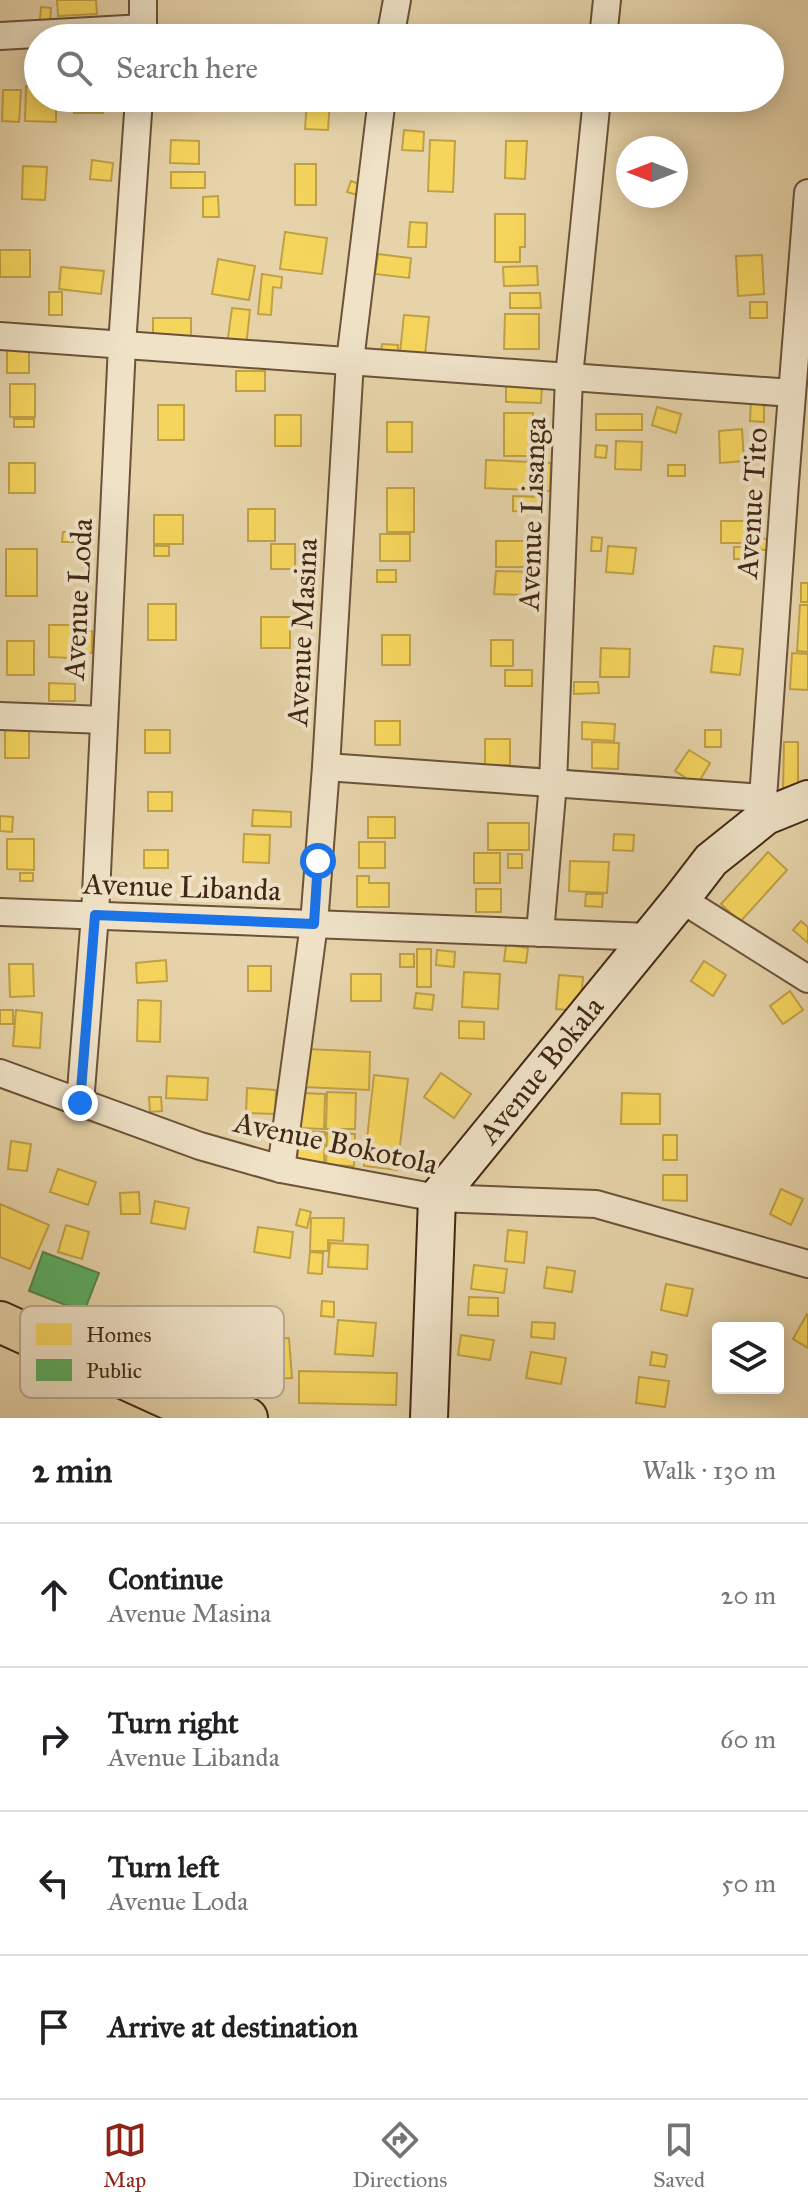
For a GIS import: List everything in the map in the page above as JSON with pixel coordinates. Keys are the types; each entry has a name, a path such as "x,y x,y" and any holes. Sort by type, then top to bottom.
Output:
{"main road":[{"path":"0,1322 20,1332"},
{"path":"149,1398 175,1411 247,1418"}],"street":[{"path":"143,0 144,24"},
{"path":"393,24 397,0"},
{"path":"604,24 607,0"},
{"path":"0,36 24,36"},
{"name":"Avenue Loda","path":"80,1103 95,915 122,345 138,112"},
{"name":"Avenue Masina","path":"281,1169 314,924 350,361 380,112"},
{"name":"Avenue Lisanga","path":"540,933 553,783 569,377 596,112"},
{"name":"Avenue Tito","path":"765,807 796,485 792,393 808,193"},
{"path":"0,336 792,393"},
{"path":"0,716 104,720"},
{"path":"326,767 553,783 765,807"},
{"name":"Avenue Bokala","path":"437,1198 711,860 765,807 808,799"},
{"path":"681,899 808,979"},
{"name":"Avenue Libanda","path":"0,912 650,937"},
{"name":"Avenue Bokotola","path":"0,1073 200,1146 281,1169 437,1198 596,1204 808,1264"},
{"path":"429,1418 437,1198"}],"building: Homes":[{"path":"57,0 96,0 97,14 58,16"},
{"path":"41,7 51,8 50,21 40,20"},
{"path":"3,90 21,90 19,122 2,121"},
{"path":"25,112 56,112 56,122 25,121"},
{"path":"306,112 329,112 328,130 305,129"},
{"path":"404,130 424,132 423,151 402,150"},
{"path":"171,140 199,141 199,164 170,163"},
{"path":"430,140 455,141 453,192 428,191"},
{"path":"506,141 527,141 525,179 505,178"},
{"path":"92,160 113,163 111,181 90,179"},
{"path":"295,164 316,164 316,205 295,205"},
{"path":"23,166 47,167 45,200 22,199"},
{"path":"171,172 205,172 205,188 171,188"},
{"path":"351,181 362,185 358,195 347,192"},
{"path":"218,196 219,217 203,217 203,197"},
{"path":"495,214 525,214 525,247 520,247 520,262 495,262"},
{"path":"410,222 427,223 426,247 408,247"},
{"path":"285,232 327,238 322,274 280,269"},
{"path":"0,250 30,250 30,277 0,277"},
{"path":"378,254 411,258 409,278 375,274"},
{"path":"762,255 764,294 738,296 736,256"},
{"path":"218,259 255,266 249,300 212,294"},
{"path":"537,266 538,285 504,286 503,267"},
{"path":"61,267 104,271 101,294 59,289"},
{"path":"262,274 282,277 281,288 273,287 271,315 258,314"},
{"path":"49,292 62,292 62,315 49,315"},
{"path":"510,293 540,293 541,308 510,308"},
{"path":"750,302 767,302 767,318 750,318"},
{"path":"232,308 250,310 246,347 227,345"},
{"path":"505,314 539,314 539,349 504,349"},
{"path":"404,315 429,317 425,355 400,353"},
{"path":"153,318 191,318 191,338 153,338"},
{"path":"382,344 398,345 397,361 380,359"},
{"path":"7,350 29,350 29,373 7,373"},
{"path":"236,371 265,371 265,391 236,391"},
{"path":"10,384 35,384 35,417 10,417"},
{"path":"506,385 542,386 541,403 506,402"},
{"path":"751,401 764,402 764,422 750,421"},
{"path":"158,405 184,405 184,440 158,440"},
{"path":"657,407 681,414 676,433 652,425"},
{"path":"504,413 533,413 533,456 504,456"},
{"path":"596,414 642,414 642,430 596,430"},
{"path":"275,415 301,415 301,446 275,446"},
{"path":"14,419 34,419 34,427 14,427"},
{"path":"387,422 412,422 412,452 387,452"},
{"path":"742,429 744,461 720,463 719,431"},
{"path":"616,441 642,442 641,470 615,469"},
{"path":"596,445 607,446 606,458 595,457"},
{"path":"486,460 551,463 550,491 485,488"},
{"path":"9,463 35,463 35,493 9,493"},
{"path":"668,465 685,465 685,476 668,476"},
{"path":"387,488 414,488 414,532 387,532"},
{"path":"513,496 545,497 544,512 513,511"},
{"path":"248,509 275,509 275,541 248,541"},
{"path":"154,515 183,515 183,544 154,544"},
{"path":"721,521 747,521 747,543 721,543"},
{"path":"63,532 74,532 74,542 62,542"},
{"path":"380,534 410,534 410,561 380,561"},
{"path":"592,537 602,538 601,551 591,551"},
{"path":"758,538 774,540 773,551 756,549"},
{"path":"496,541 525,541 525,567 496,567"},
{"path":"271,544 295,544 295,569 271,569"},
{"path":"154,546 169,546 169,556 154,556"},
{"path":"608,546 636,548 633,574 606,572"},
{"path":"734,547 751,547 751,559 734,559"},
{"path":"6,549 37,549 37,596 6,596"},
{"path":"377,570 396,570 396,582 377,582"},
{"path":"496,571 531,572 530,595 494,594"},
{"path":"801,583 808,583 808,602 801,602"},
{"path":"148,604 176,604 176,640 148,640"},
{"path":"800,605 808,605 808,652 797,651"},
{"path":"261,617 290,617 290,648 261,648"},
{"path":"49,625 71,625 71,631 92,631 92,653 71,652 71,658 49,657"},
{"path":"382,635 410,635 410,665 382,665"},
{"path":"491,640 513,640 513,666 491,666"},
{"path":"7,641 34,641 34,675 7,675"},
{"path":"714,646 743,649 740,675 711,672"},
{"path":"601,648 630,649 629,677 600,677"},
{"path":"792,653 808,654 808,690 790,689"},
{"path":"505,670 532,670 532,686 505,686"},
{"path":"574,682 598,682 599,693 574,694"},
{"path":"49,683 75,684 75,701 49,701"},
{"path":"375,721 400,721 400,745 375,745"},
{"path":"582,722 615,724 614,741 582,739"},
{"path":"5,728 29,728 29,758 5,758"},
{"path":"145,730 170,730 170,753 145,753"},
{"path":"705,730 721,730 721,747 705,747"},
{"path":"485,739 510,739 510,765 485,765"},
{"path":"592,742 619,743 618,769 592,768"},
{"path":"784,742 798,742 798,790 783,790"},
{"path":"689,750 710,763 697,785 675,771"},
{"path":"148,792 172,792 172,811 148,811"},
{"path":"253,810 291,812 291,827 252,826"},
{"path":"0,816 13,817 12,832 0,831"},
{"path":"368,817 395,817 395,838 368,838"},
{"path":"488,823 529,823 529,850 488,850"},
{"path":"244,834 270,835 269,863 243,862"},
{"path":"614,834 634,835 633,851 613,850"},
{"path":"7,839 34,839 34,870 7,869"},
{"path":"359,842 385,842 385,868 359,868"},
{"path":"144,850 168,850 168,868 144,868"},
{"path":"768,852 787,870 740,922 721,904"},
{"path":"474,853 500,853 500,883 474,883"},
{"path":"508,854 522,854 522,868 508,868"},
{"path":"570,861 609,862 607,893 569,891"},
{"path":"20,873 33,873 33,881 20,881"},
{"path":"357,876 369,876 369,883 389,883 389,907 357,907"},
{"path":"476,889 501,889 501,912 476,912"},
{"path":"586,894 603,894 602,907 585,906"},
{"path":"801,921 808,927 808,943 793,930"},
{"path":"506,945 528,948 526,963 504,961"},
{"path":"417,949 431,949 431,987 417,987"},
{"path":"437,950 455,952 454,967 436,965"},
{"path":"400,954 414,954 414,967 400,967"},
{"path":"166,960 167,981 137,983 136,963"},
{"path":"704,961 726,975 713,996 691,981"},
{"path":"9,964 33,964 34,996 10,997"},
{"path":"248,966 271,966 271,991 248,991"},
{"path":"464,972 500,974 498,1009 462,1007"},
{"path":"351,974 381,974 381,1001 351,1001"},
{"path":"559,975 583,977 580,1011 556,1009"},
{"path":"790,991 803,1010 783,1024 770,1006"},
{"path":"416,993 434,995 432,1010 414,1008"},
{"path":"138,1000 161,1001 160,1042 137,1041"},
{"path":"0,1010 13,1010 13,1024 0,1024"},
{"path":"16,1010 42,1013 40,1048 13,1046"},
{"path":"459,1021 484,1022 484,1039 459,1038"},
{"path":"306,1049 370,1052 369,1090 304,1087"},
{"path":"441,1073 471,1094 454,1118 424,1097"},
{"path":"374,1075 408,1079 397,1170 364,1166"},
{"path":"167,1076 208,1078 207,1100 166,1098"},
{"path":"247,1088 276,1090 275,1114 246,1113"},
{"path":"327,1092 356,1093 355,1129 326,1129"},
{"path":"302,1093 325,1094 324,1129 300,1128"},
{"path":"622,1093 660,1094 660,1124 621,1124"},
{"path":"149,1097 161,1097 162,1111 150,1112"},
{"path":"299,1131 325,1132 324,1165 297,1163"},
{"path":"327,1133 355,1134 354,1166 326,1165"},
{"path":"663,1135 677,1135 677,1160 663,1160"},
{"path":"11,1141 31,1144 27,1171 8,1169"},
{"path":"58,1169 96,1182 88,1205 50,1192"},
{"path":"663,1175 687,1175 687,1201 663,1200"},
{"path":"781,1189 803,1199 791,1225 770,1214"},
{"path":"139,1192 140,1214 121,1214 120,1193"},
{"path":"155,1201 189,1208 185,1229 151,1223"},
{"path":"0,1204 49,1225 30,1269 0,1257"},
{"path":"300,1209 311,1212 307,1228 296,1225"},
{"path":"311,1218 344,1218 343,1241 328,1240 328,1251 310,1251"},
{"path":"66,1225 89,1232 82,1259 58,1252"},
{"path":"258,1227 293,1232 290,1258 254,1252"},
{"path":"508,1230 527,1232 524,1263 505,1261"},
{"path":"330,1243 368,1245 367,1269 328,1267"},
{"path":"310,1252 323,1253 322,1274 308,1273"},
{"path":"474,1265 507,1269 504,1293 471,1289"},
{"path":"547,1267 575,1271 572,1292 544,1288"},
{"path":"666,1284 693,1289 687,1316 661,1310"},
{"path":"469,1297 498,1298 498,1316 468,1315"},
{"path":"322,1301 334,1302 334,1317 321,1316"},
{"path":"808,1314 808,1348 793,1339"},
{"path":"338,1320 376,1323 373,1356 335,1354"},
{"path":"532,1322 555,1323 554,1339 531,1337"},
{"path":"461,1335 494,1340 490,1360 458,1355"},
{"path":"284,1338 289,1338 292,1378 284,1378"},
{"path":"531,1352 566,1358 561,1384 526,1378"},
{"path":"652,1352 667,1355 665,1367 650,1365"},
{"path":"299,1371 397,1373 396,1405 299,1403"},
{"path":"639,1377 669,1381 665,1407 636,1403"}],"building: Public":[{"path":"43,1252 99,1273 86,1306 68,1306 29,1291"}],"route":[{"path":"80,1103 95,915 314,924 318,861"}]}
